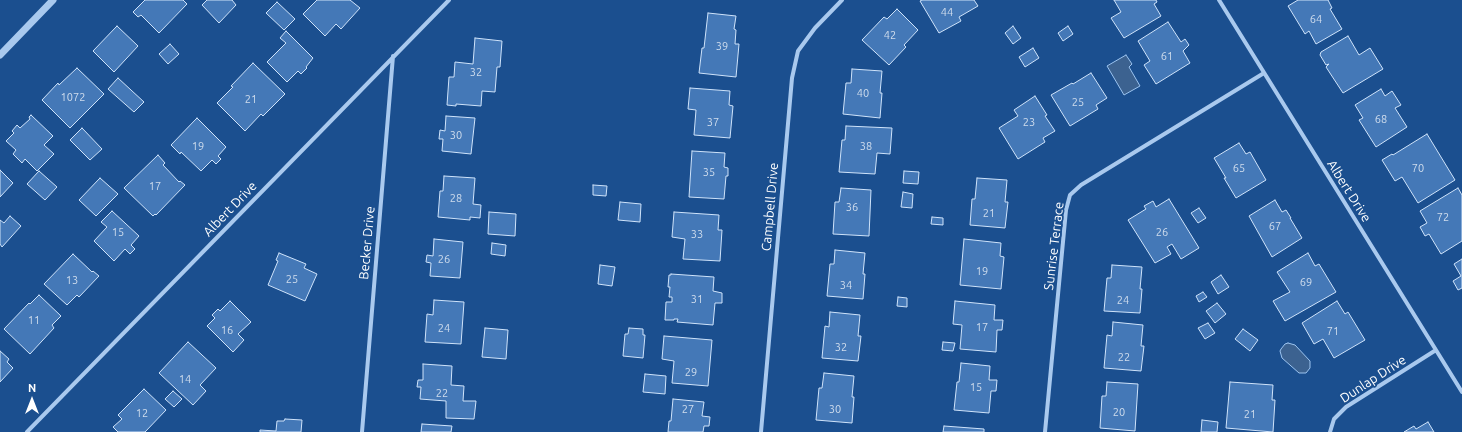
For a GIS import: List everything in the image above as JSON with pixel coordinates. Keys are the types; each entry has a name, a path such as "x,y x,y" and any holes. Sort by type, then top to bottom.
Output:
{"street":[{"path":"0,55 53,0"},
{"name":"Albert Drive","path":"27,432 449,0"},
{"name":"Campbell Drive","path":"761,432 792,78 798,51 815,28 842,0"},
{"name":"Albert Drive","path":"1219,0 1462,392"},
{"name":"Becker Drive","path":"362,432 393,56"},
{"name":"Sunrise Terrace","path":"1045,432 1066,210 1070,195 1081,185 1264,73"},
{"name":"Dunlap Drive","path":"1330,432 1334,419 1346,407 1436,350"}],"water":[{"path":"1126,55 1132,64 1129,67 1140,86 1124,95 1107,66"},
{"path":"1288,343 1295,345 1310,361 1310,368 1306,373 1299,373 1282,358 1280,351 1285,344"}],"building":[{"path":"145,0 183,0 187,4 159,33 141,15 138,17 133,12"},
{"path":"207,0 232,0 236,5 219,23 202,5"},
{"path":"317,0 350,0 360,8 341,29 336,24 325,36 303,14"},
{"path":"974,0 978,6 959,17 961,21 939,33 920,1"},
{"path":"1114,0 1156,0 1157,2 1154,4 1161,16 1124,38 1111,18 1121,12"},
{"path":"1298,0 1328,0 1332,8 1330,9 1342,29 1316,44 1309,31 1305,34 1288,6"},
{"path":"277,2 295,19 284,30 266,13"},
{"path":"897,9 918,30 904,45 906,47 889,65 862,40 884,17 887,19"},
{"path":"708,13 736,16 734,29 736,30 735,44 739,44 736,77 699,73 702,48 704,48"},
{"path":"1168,22 1181,42 1185,39 1189,45 1183,51 1190,63 1156,84 1144,65 1150,61 1138,41"},
{"path":"117,26 138,46 114,72 93,51"},
{"path":"1013,26 1021,38 1013,44 1005,33"},
{"path":"1068,26 1073,34 1063,41 1058,33"},
{"path":"286,31 313,58 301,74 298,71 287,82 267,62 286,43 280,38"},
{"path":"1348,36 1359,55 1370,48 1383,69 1343,93 1326,67 1329,64 1326,65 1320,55 1321,52"},
{"path":"475,38 502,41 500,67 497,67 495,92 482,91 481,106 456,104 456,106 447,105 449,77 454,77 455,62 473,64"},
{"path":"170,44 179,54 168,64 159,54"},
{"path":"1033,48 1039,58 1025,67 1019,57"},
{"path":"253,63 285,94 263,116 261,114 245,131 217,103"},
{"path":"77,68 104,94 70,128 42,100 58,83 59,85"},
{"path":"852,69 882,71 880,118 843,114 846,83 851,83"},
{"path":"1091,73 1107,98 1096,105 1098,109 1070,126 1051,95"},
{"path":"118,78 144,102 134,112 108,89"},
{"path":"690,88 730,91 729,105 733,106 730,138 694,135 696,110 688,109"},
{"path":"1381,89 1385,96 1392,91 1401,105 1395,108 1407,127 1376,147 1359,120 1363,118 1355,105"},
{"path":"1035,96 1047,115 1045,116 1055,131 1043,138 1045,142 1018,159 999,128 1018,116 1014,110"},
{"path":"31,115 53,136 44,145 54,154 37,171 25,159 22,163 13,154 16,150 6,141 14,133 12,131 17,125 20,128 30,119 29,117"},
{"path":"446,116 475,118 471,154 442,151 443,139 439,139 440,130 445,131"},
{"path":"197,118 226,147 218,156 221,159 216,164 212,160 201,171 181,152 180,154 171,145"},
{"path":"846,126 892,128 890,154 877,153 875,174 839,172 842,140 845,140"},
{"path":"82,128 102,149 90,160 70,140"},
{"path":"1427,134 1455,180 1418,203 1402,177 1395,181 1382,160"},
{"path":"1239,143 1246,154 1250,152 1266,180 1236,198 1214,158"},
{"path":"692,151 725,153 724,167 728,168 728,176 726,176 724,199 689,197"},
{"path":"158,155 165,163 163,165 179,182 180,181 185,185 156,215 155,214 153,216 124,188"},
{"path":"0,170 13,183 0,197"},
{"path":"39,171 57,187 45,200 27,184"},
{"path":"904,171 919,172 918,184 903,183"},
{"path":"444,176 475,178 473,204 481,205 480,218 470,217 470,220 438,217 440,191 443,191"},
{"path":"100,178 118,194 96,216 79,200"},
{"path":"977,178 1007,180 1005,202 1008,202 1005,228 970,225 972,199 975,199"},
{"path":"593,185 607,186 606,196 593,195"},
{"path":"841,188 871,190 869,236 833,234 835,202 839,202"},
{"path":"1458,188 1462,195 1462,241 1441,254 1429,234 1425,236 1420,227 1427,223 1420,211"},
{"path":"903,192 913,194 912,208 901,207"},
{"path":"1169,199 1199,248 1181,259 1172,244 1167,247 1171,254 1155,263 1128,220 1146,209 1144,206 1153,201 1156,207"},
{"path":"1275,200 1282,212 1286,210 1302,238 1272,257 1249,216"},
{"path":"620,202 641,204 640,222 618,220"},
{"path":"1199,208 1206,218 1198,223 1191,213"},
{"path":"112,211 139,236 131,245 135,249 130,254 125,249 114,261 94,241 107,227 101,222"},
{"path":"489,212 516,214 515,236 488,234"},
{"path":"674,212 719,215 718,230 722,230 720,261 683,259 685,239 672,237"},
{"path":"10,216 21,226 2,247 0,244 0,220 4,223"},
{"path":"932,217 943,218 943,225 931,224"},
{"path":"434,239 463,242 460,278 430,276 431,263 426,262 427,255 433,256"},
{"path":"964,239 1001,243 1000,256 1004,257 1001,289 960,285"},
{"path":"492,243 506,245 505,256 491,254"},
{"path":"835,250 865,253 863,299 827,296 830,264 834,264"},
{"path":"279,253 306,264 304,268 317,274 305,301 268,285 278,261 276,260"},
{"path":"1308,253 1315,266 1319,264 1336,292 1285,321 1273,301 1290,292 1277,272"},
{"path":"73,254 92,272 93,271 99,276 79,297 77,295 67,305 44,284"},
{"path":"1462,259 1462,288 1458,290 1453,281 1461,276 1454,264"},
{"path":"600,265 615,267 612,286 598,284"},
{"path":"1112,265 1142,267 1140,313 1104,311 1107,278 1111,278"},
{"path":"669,275 714,277 713,291 722,293 722,303 715,303 713,325 677,322 678,319 665,320 666,302 672,302 672,297 669,297 670,287 668,287"},
{"path":"1221,275 1229,287 1218,294 1211,282"},
{"path":"1203,292 1207,297 1199,302 1196,296"},
{"path":"39,295 61,316 52,325 54,328 30,354 4,329 29,303 30,304"},
{"path":"898,297 907,298 907,307 897,306"},
{"path":"434,300 464,302 461,344 425,342 427,314 433,315"},
{"path":"230,301 251,322 238,334 244,340 233,352 207,326 215,318 212,315 218,309 220,311"},
{"path":"955,301 995,305 994,320 1003,320 1002,330 997,330 996,352 960,349 962,325 953,324"},
{"path":"1337,301 1345,314 1348,312 1365,340 1334,358 1323,339 1314,344 1302,323"},
{"path":"1217,303 1226,314 1215,323 1206,311"},
{"path":"830,312 860,315 858,336 861,336 858,361 822,358 825,326 829,327"},
{"path":"1113,322 1143,325 1141,346 1144,346 1141,371 1104,368 1107,335 1112,336"},
{"path":"1208,323 1215,333 1205,339 1198,328"},
{"path":"485,328 508,330 506,359 482,357"},
{"path":"629,328 643,329 643,335 645,335 643,358 623,356 625,334 628,334"},
{"path":"1243,329 1258,340 1250,351 1235,339"},
{"path":"664,336 712,340 708,386 672,383 674,361 662,359"},
{"path":"188,342 216,368 200,385 206,391 193,405 159,373"},
{"path":"943,342 955,343 953,351 942,350"},
{"path":"0,351 9,359 7,362 13,368 0,382"},
{"path":"961,363 990,366 989,380 997,380 996,391 991,391 989,413 954,410"},
{"path":"423,364 452,366 451,385 464,386 463,401 476,401 474,419 446,418 446,401 420,399 421,387 417,387 418,380 423,380"},
{"path":"824,373 854,376 852,423 816,420 819,388 822,388"},
{"path":"645,374 666,376 665,394 643,392"},
{"path":"1107,382 1138,384 1135,431 1100,428 1102,396 1106,396"},
{"path":"1230,382 1273,385 1272,400 1275,400 1273,432 1226,428"},
{"path":"144,389 166,410 145,432 118,432 113,427 122,419 118,415"},
{"path":"173,391 182,399 174,407 165,399"},
{"path":"673,399 704,402 702,416 710,417 709,426 704,426 703,432 668,432 669,421 671,421"},
{"path":"285,419 302,420 301,432 260,432 260,430 276,431 277,421 284,421"},
{"path":"1202,420 1218,422 1217,432 1201,432"},
{"path":"1428,422 1434,432 1404,432 1414,426 1416,429"},
{"path":"422,424 452,426 451,432 421,432"},
{"path":"944,426 984,429 984,432 943,432"}]}
